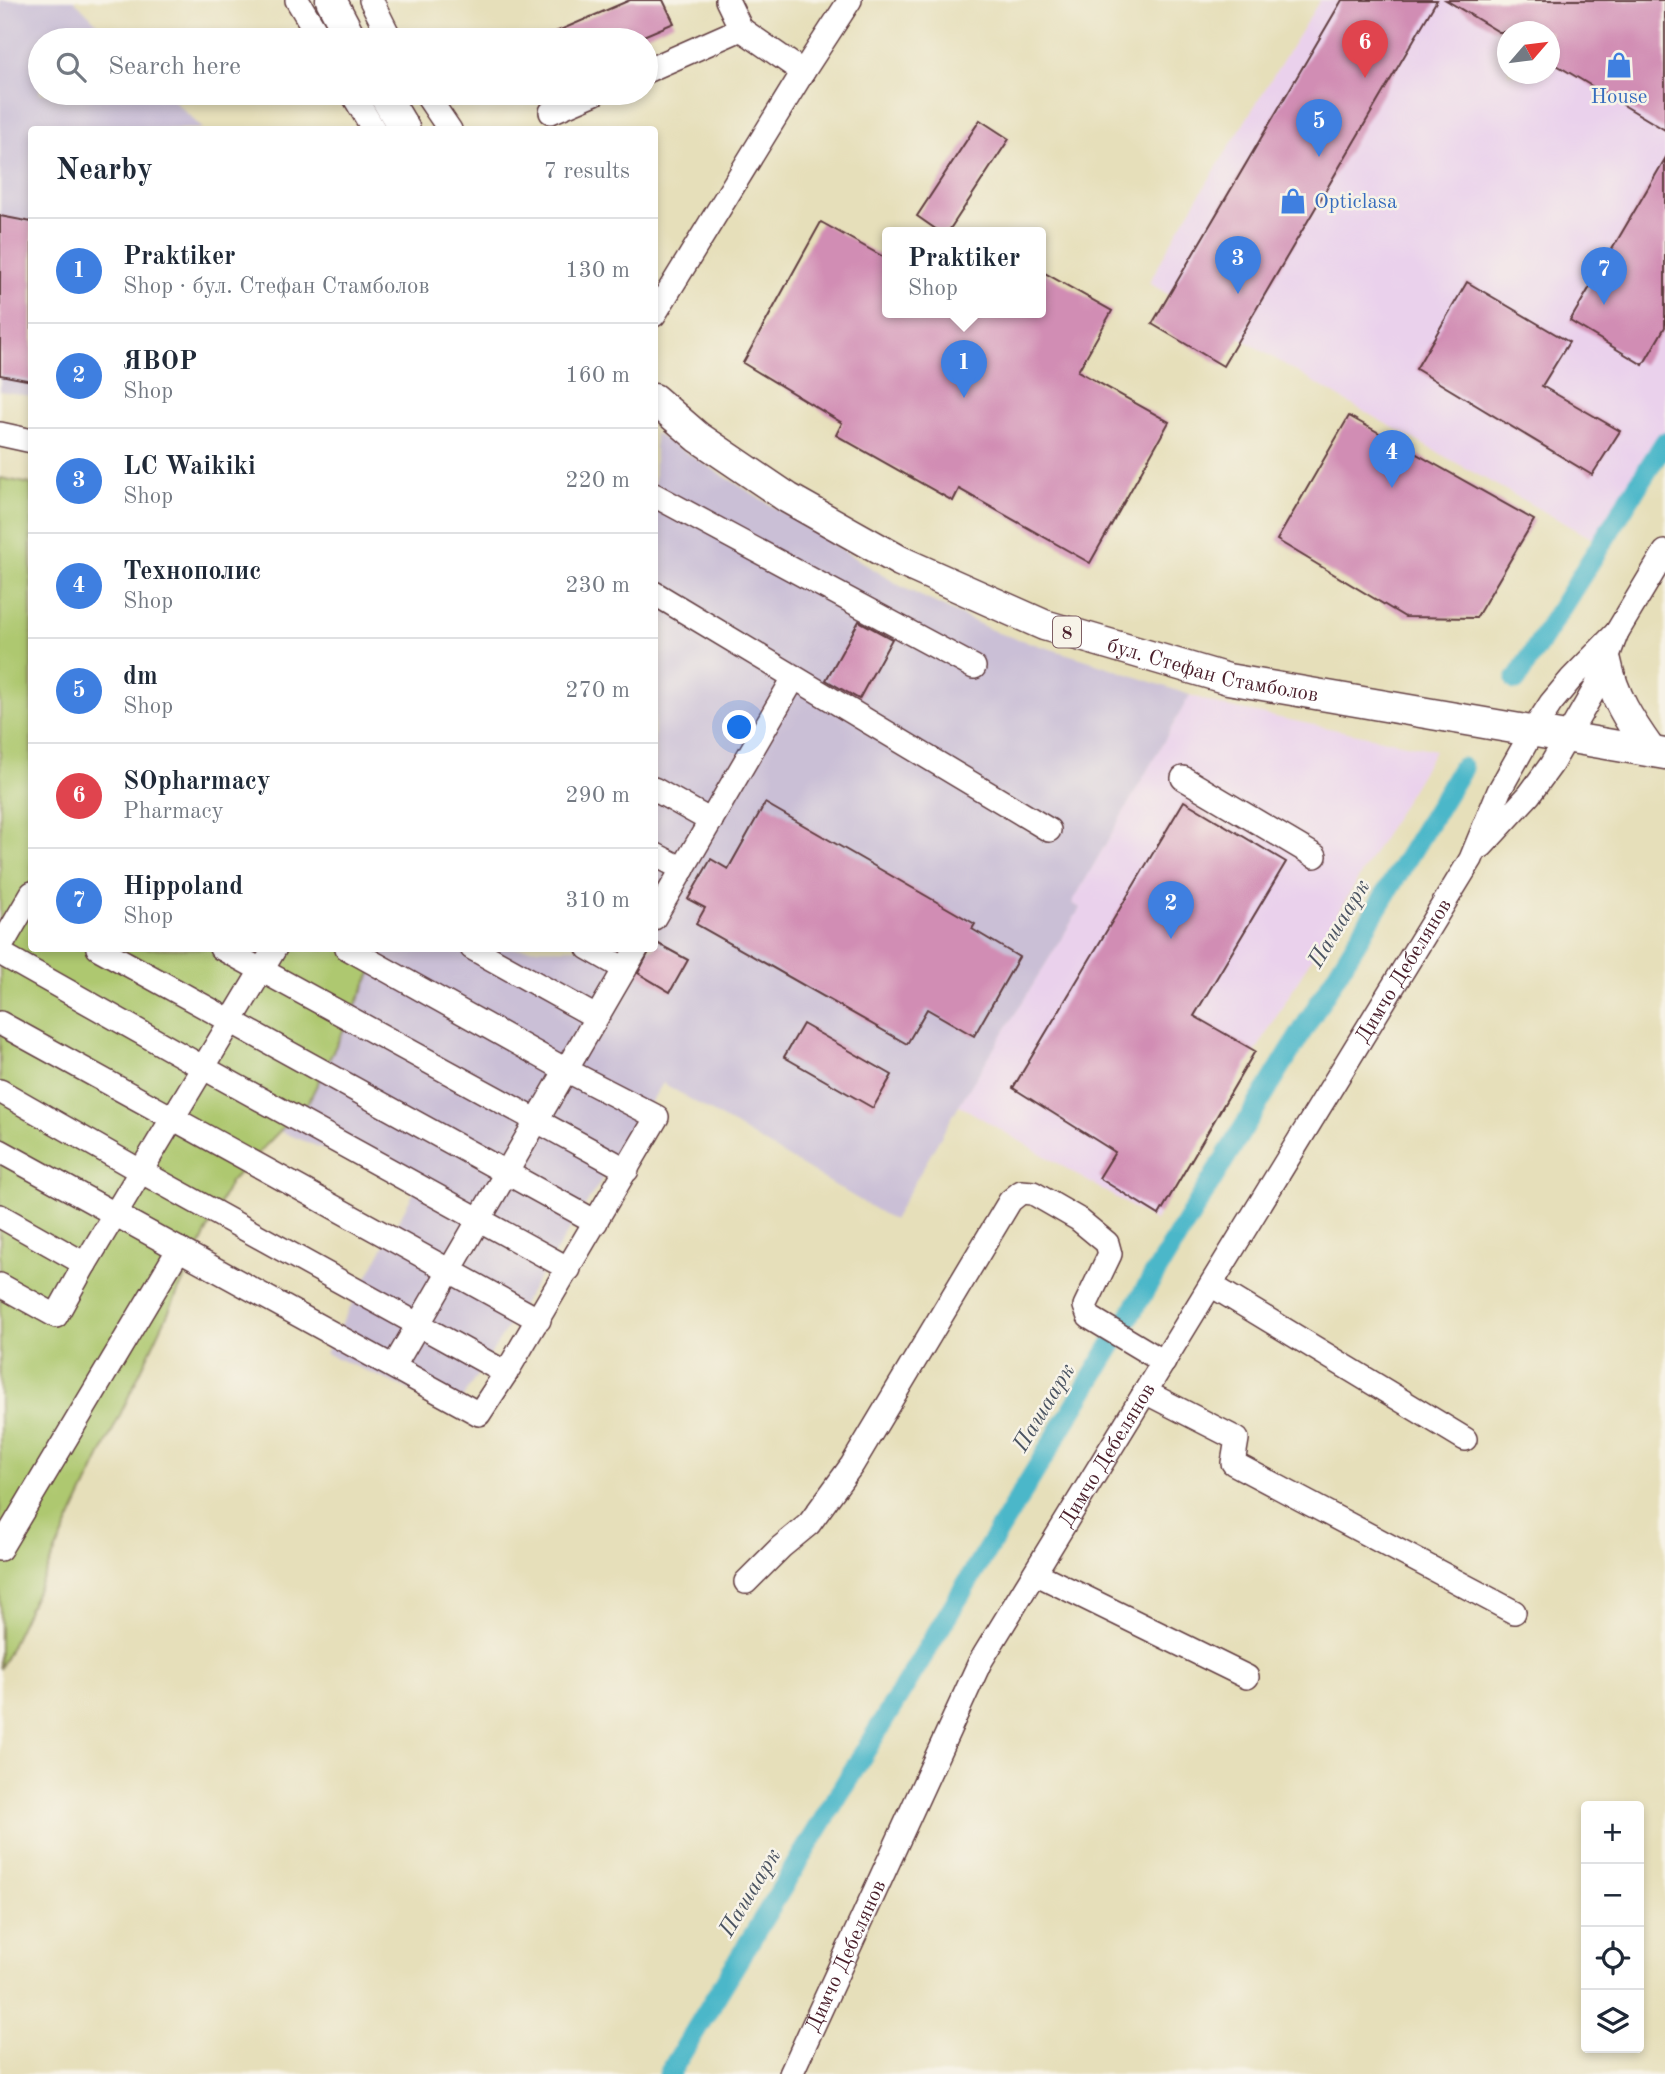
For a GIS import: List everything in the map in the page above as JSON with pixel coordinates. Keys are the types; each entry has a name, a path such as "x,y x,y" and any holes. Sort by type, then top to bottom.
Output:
{"main road":[{"path":"331,0 346,28"},
{"path":"390,105 403,126"},
{"name":"бул. Стефан Стамболов","path":"658,402 698,437 788,498 900,561 1044,625 1228,679 1657,752"},
{"path":"1606,661 1610,682 1618,701 1657,752"}],"street":[{"path":"297,0 314,28"},
{"path":"371,0 385,28"},
{"path":"727,0 741,29 803,72"},
{"path":"658,306 850,0"},
{"path":"658,66 741,29"},
{"path":"359,105 372,126"},
{"path":"433,105 447,126"},
{"path":"551,112 567,105"},
{"path":"0,434 28,440"},
{"path":"658,497 974,667"},
{"path":"1617,632 1657,579 1665,552"},
{"path":"658,595 1049,831"},
{"name":"Димчо Дебелянов","path":"791,2074 980,1662 1471,859 1515,759 1564,687 1617,632"},
{"name":"Димчо Дебелянов","path":"1471,859 1529,795 1568,737 1596,687 1617,632"},
{"path":"658,911 794,678"},
{"path":"1183,778 1315,856"},
{"path":"658,791 711,821"},
{"path":"658,856 683,869"},
{"path":"28,906 0,951 204,1068 569,1269"},
{"path":"105,952 596,1222"},
{"path":"228,952 627,1170"},
{"path":"0,1284 56,1316 273,952"},
{"path":"0,1151 480,1414 539,1320 657,1117 566,1070 354,952"},
{"path":"479,952 596,1017"},
{"path":"595,952 625,969"},
{"path":"394,1366 635,952"},
{"path":"0,1023 539,1320"},
{"path":"0,1091 506,1373"},
{"path":"746,1582 809,1524 852,1465 1010,1200 1021,1192 1033,1193 1078,1219 1107,1243 1110,1254 1085,1306 1089,1317 1164,1362"},
{"path":"0,1216 85,1264"},
{"path":"0,1549 179,1249"},
{"path":"1211,1285 1465,1439"},
{"path":"1145,1392 1237,1439 1233,1463 1514,1612"},
{"path":"1035,1573 1247,1677"}],"shaded area":[{"path":"0,0 74,0 102,28 28,28 28,105 178,105 200,126 28,126 28,396 0,391"},
{"path":"1320,0 1665,0 1665,442 1602,544 1347,402 1149,283 1176,233"},
{"path":"658,435 902,587 998,633 1190,695 1072,903 1080,908 959,1105 893,1220 663,1083 455,1410 325,1353 417,1187 250,1119 336,952 658,952"},
{"path":"1190,695 1222,706 1435,750 1155,1221 959,1105 1080,908 1072,903"}],"green space":[{"path":"0,478 28,483 28,952 382,952 309,1101 230,1182 0,1669"}],"building":[{"path":"630,0 663,0 674,23 658,30 565,28"},
{"path":"1342,0 1437,0 1223,366 1152,324"},
{"path":"1446,0 1665,0 1665,130 1560,67 1560,21 1497,21 1497,31"},
{"path":"980,120 1009,139 951,227 933,227 917,216"},
{"path":"1665,159 1665,327 1643,365 1570,321"},
{"path":"0,216 28,221 28,380 0,375"},
{"path":"821,222 882,256 882,318 1046,318 1046,274 1112,311 1078,371 1169,422 1090,563 959,489 953,501 836,435 842,423 743,363"},
{"path":"1467,282 1569,342 1542,386 1620,431 1592,475 1416,369"},
{"path":"1349,416 1534,520 1476,618 1405,617 1277,540"},
{"path":"859,621 892,639 859,699 826,680"},
{"path":"1184,801 1286,862 1194,1016 1255,1051 1159,1215 1099,1178 1115,1152 1013,1088"},
{"path":"765,803 975,924 972,929 1019,957 974,1036 927,1009 907,1044 696,924 705,908 688,899 711,859 728,869"},
{"path":"658,944 688,960 670,992 638,973 649,952 658,952"},
{"path":"803,1024 892,1075 873,1108 784,1057"}],"waterway":[{"name":"Пашаарк","path":"1516,680 1665,442"},
{"name":"Пашаарк","path":"669,2074 1462,768"}],"place":[{"name":"House","path":"1619,65"},
{"name":"SOpharmacy","path":"1365,78"},
{"name":"dm","path":"1319,157"},
{"name":"Opticlasa","path":"1293,201"},
{"name":"LC Waikiki","path":"1238,294"},
{"name":"Hippoland","path":"1604,305"},
{"name":"Praktiker","path":"964,398"},
{"name":"Технополис","path":"1392,488"},
{"name":"ЯВОР","path":"1171,939"}]}
